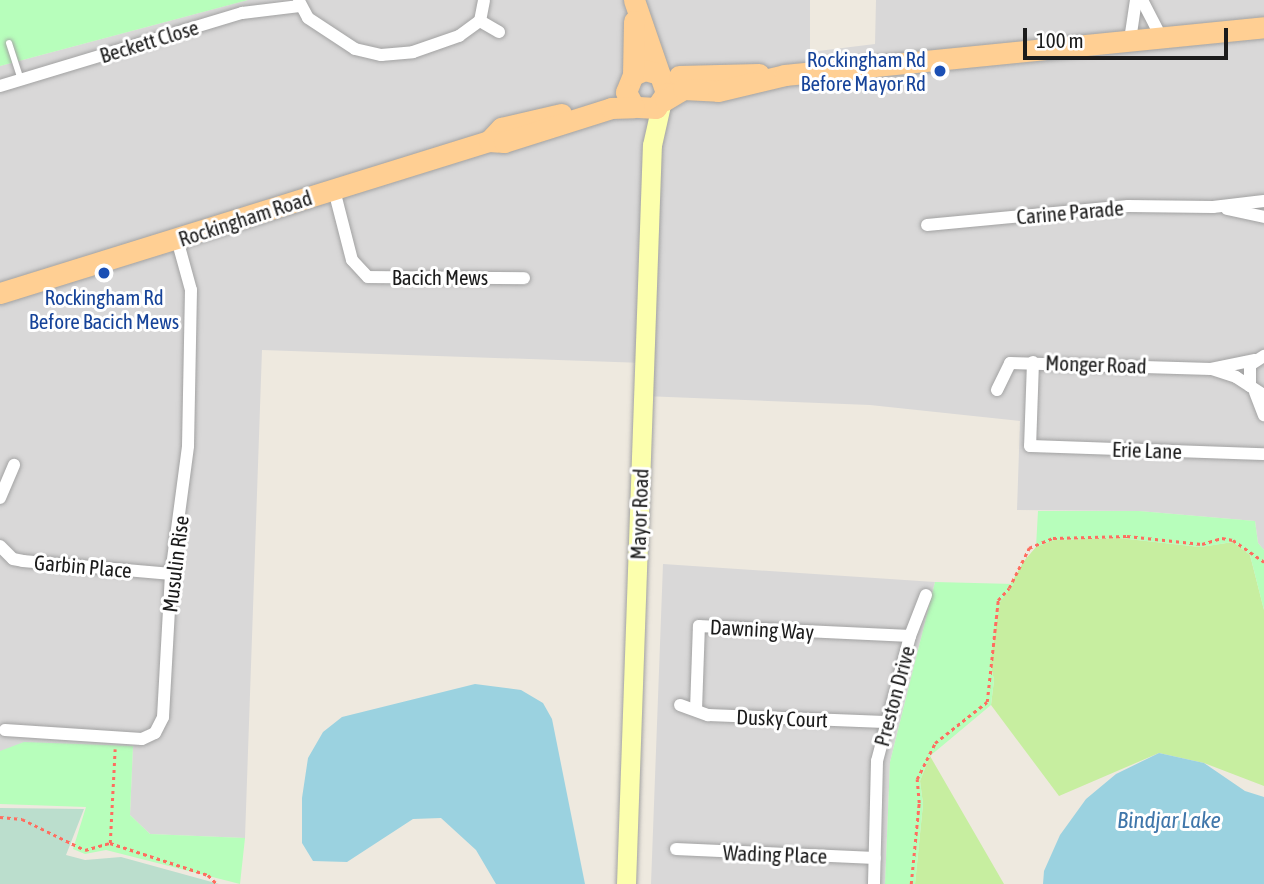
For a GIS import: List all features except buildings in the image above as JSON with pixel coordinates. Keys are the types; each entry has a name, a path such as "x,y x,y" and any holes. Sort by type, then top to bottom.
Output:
{"main road":[{"path":"633,0 661,75 663,103"},
{"path":"633,0 629,80 637,108"},
{"path":"629,80 645,70 661,75 785,75 1264,27"},
{"path":"663,103 683,89 718,91 785,75"},
{"name":"Rockingham Road","path":"489,141 501,128 552,117 629,80"},
{"name":"Rockingham Road","path":"0,293 489,141 504,142 611,108 637,108 663,103"},
{"name":"Mayor Road","path":"626,884 652,145 663,103"},
{"name":"Mayor Road","path":"637,108 652,145"}],"street":[{"path":"484,0 480,21 499,32"},
{"path":"1130,40 1136,0"},
{"path":"1142,0 1161,37"},
{"name":"Beckett Close","path":"0,86 242,13 300,3 308,19 355,49 381,55 413,52 459,36 480,21"},
{"name":"Bacich Mews","path":"334,190 352,260 368,277 524,278"},
{"name":"Carine Parade","path":"927,225 1128,206 1213,207 1264,201"},
{"name":"Carine Parade","path":"1213,207 1264,217"},
{"name":"Musulin Rise","path":"2,730 142,739 155,733 163,718 171,574 186,483 189,407 191,290 177,239"},
{"path":"1261,355 1247,372 1264,415"},
{"name":"Monger Road","path":"997,390 1010,363 1211,369 1261,355"},
{"name":"Erie Lane","path":"1033,362 1030,446 1264,454"},
{"name":"Monger Road","path":"1211,369 1256,391"},
{"path":"0,498 14,465"},
{"name":"Garbin Place","path":"0,546 13,559 23,561 171,574"},
{"name":"Preston Drive","path":"873,884 877,761 885,722 904,670 910,636 926,595"},
{"name":"Dawning Way","path":"696,710 699,626 910,636"},
{"name":"Dusky Court","path":"680,705 708,715 885,722"},
{"name":"Wading Place","path":"676,849 874,858"}],"lane":[{"path":"9,43 22,80"}],"path":[{"path":"911,884 919,803 917,779 935,743 988,702 998,600 1009,588 1029,548 1053,538 1127,536 1202,544 1222,538 1233,540 1264,562"},
{"path":"110,843 115,738"},
{"path":"0,817 22,819 85,850 110,843 208,875 217,884"}],"shaded area":[{"path":"248,0 810,0 810,52 875,44 876,0 1264,0 1264,550 1258,543 1255,521 1139,511 1017,510 1020,421 870,405 643,396 644,363 262,350 245,838 150,834 130,815 133,746 0,751 0,66"},
{"path":"663,564 935,582 890,762 885,884 651,884"}],"green space":[{"path":"0,0 248,0 0,66"},
{"path":"1038,511 1139,511 1255,521 1258,543 1264,550 1264,610 1250,555 1233,542 1201,547 1119,538 1054,540 1036,547"},
{"path":"1119,538 1200,547 1233,542 1250,555 1264,610 1264,786 1204,763 1159,753 1059,796 991,705 994,680 990,662 1000,602 1024,561 1036,547 1054,540"},
{"path":"935,582 1014,584 1000,602 990,662 994,680 991,705 930,756 920,781 923,804 915,884 885,884 890,762"},
{"path":"24,742 133,746 130,815 150,834 245,838 240,884 106,850 85,854 73,849 86,807 0,804 0,751"},
{"path":"930,756 1004,884 915,884 923,804 920,781"},
{"path":"0,808 84,809 66,855 85,860 121,857 219,884 0,884"}],"water":[{"path":"475,684 521,690 543,703 552,719 585,884 496,884 476,850 441,818 413,819 347,862 313,861 302,843 302,798 308,758 323,732 342,717"},
{"name":"Bindjar Lake","path":"1159,753 1204,763 1245,791 1264,797 1264,884 1043,884 1044,871 1060,835 1086,799 1116,774"}],"place":[{"name":"Rockingham Rd Before Mayor Rd","path":"940,71"},
{"name":"Rockingham Rd Before Bacich Mews","path":"104,273"}]}
